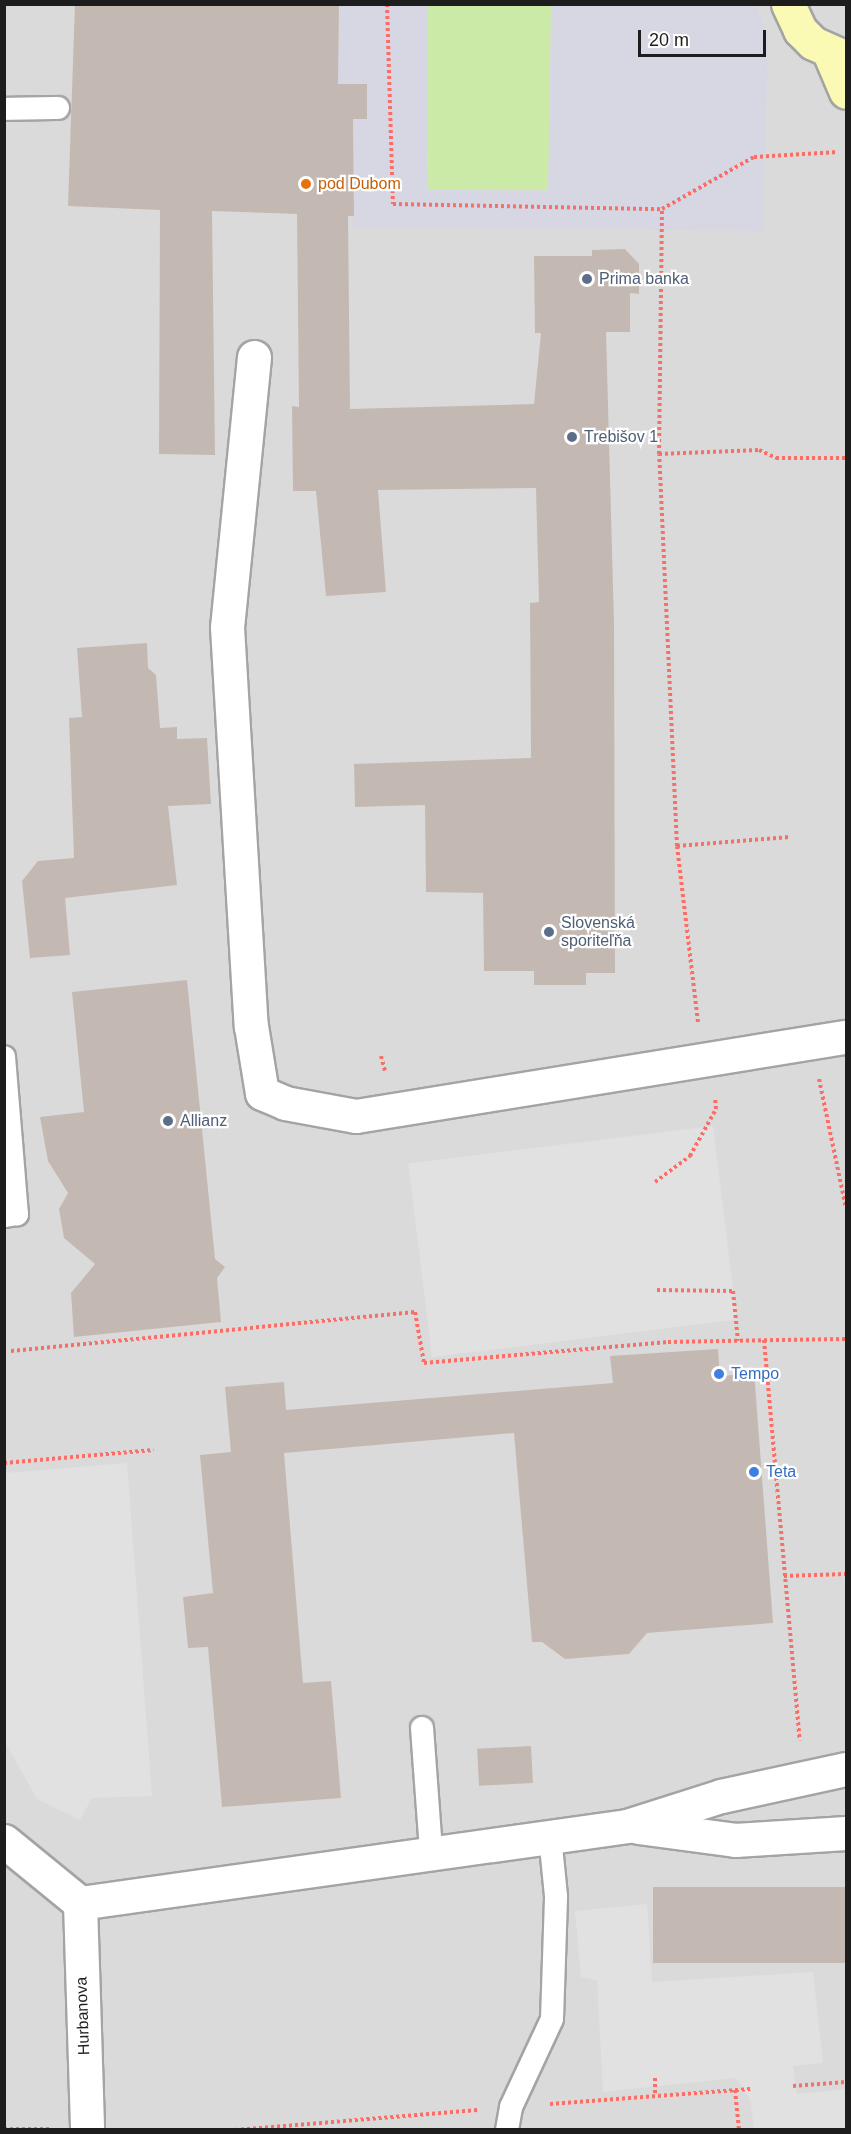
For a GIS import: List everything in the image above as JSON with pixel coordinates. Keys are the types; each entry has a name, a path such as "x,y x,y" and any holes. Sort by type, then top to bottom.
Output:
{"street":[{"path":"788,4 800,30 838,55 846,92"},
{"path":"254,357 227,627 251,1026 261,1092 285,1103 356,1116 836,1042"},
{"path":"4,1841 80,1903 431,1851 627,1826 721,1796 846,1769"},
{"path":"627,1826 735,1840 846,1833"},
{"name":"Hurbanova","path":"80,1903 87,2130"}],"lane":[{"path":"4,109 58,108"},
{"path":"4,1057 17,1214 4,1216"},
{"path":"422,1728 431,1851"},
{"path":"507,2130 511,2107 552,2019 556,1896 550,1836"}],"path":[{"path":"387,4 393,204 662,209 754,157 837,152"},
{"path":"662,209 659,454 677,846 699,1026"},
{"path":"659,454 759,450 776,458 846,458"},
{"path":"677,846 790,837"},
{"path":"836,1042 846,1208"},
{"path":"655,1182 690,1156 717,1109 714,1089"},
{"path":"657,1290 733,1291 738,1341"},
{"path":"11,1351 416,1312 423,1363 668,1341 846,1340"},
{"path":"764,1340 800,1745"},
{"path":"4,1463 153,1450"},
{"path":"784,1576 846,1574"},
{"path":"655,2078 655,2096"},
{"path":"793,2086 846,2082"},
{"path":"735,2090 739,2130"},
{"path":"4,2129 57,2129"}],"shaded area":[{"path":"5,5 846,5 846,2129 5,2129"},
{"path":"339,5 428,5 427,190 548,191 551,5 756,5 768,38 763,231 353,227 351,119 367,84 338,84"},
{"path":"713,1126 737,1320 432,1357 408,1163"},
{"path":"127,1463 152,1796 92,1798 80,1820 37,1799 5,1742 5,1473"},
{"path":"647,1904 652,1982 813,1972 823,2063 793,2066 797,2094 846,2089 846,2129 754,2129 750,2099 736,2078 603,2092 597,1980 581,1977 575,1911"}],"green space":[{"path":"428,5 551,5 551,190 428,190"}],"building":[{"path":"75,4 339,4 338,84 367,84 367,119 353,119 354,216 348,216 350,409 534,404 541,333 535,333 534,256 592,256 592,250 625,249 639,264 639,294 630,293 630,332 606,332 614,623 615,973 586,973 586,985 534,985 534,971 484,971 483,893 426,892 425,805 355,807 354,764 531,758 530,603 539,602 536,488 378,490 386,592 326,596 316,491 293,491 292,406 299,407 297,214 212,211 215,455 159,454 160,210 68,206"},
{"path":"147,643 148,668 156,675 160,728 177,727 177,739 207,738 211,804 168,806 177,885 65,898 70,955 30,958 22,881 38,861 74,858 69,718 82,717 77,648"},
{"path":"187,980 215,1259 225,1267 217,1278 221,1322 74,1337 71,1293 95,1264 64,1238 59,1209 68,1193 48,1161 40,1117 84,1112 72,992"},
{"path":"718,1349 720,1377 754,1371 773,1623 647,1633 629,1654 565,1659 542,1642 532,1642 514,1433 284,1453 303,1683 331,1681 341,1798 222,1807 208,1647 188,1648 183,1597 213,1593 200,1455 231,1452 225,1387 284,1382 286,1410 613,1383 610,1356"},
{"path":"531,1746 533,1783 479,1786 477,1749"},
{"path":"653,1887 846,1887 846,1963 653,1963"}],"place":[{"name":"pod Dubom","path":"306,184"},
{"name":"Prima banka","path":"587,279"},
{"name":"Trebišov 1","path":"572,437"},
{"name":"Slovenská sporiteľňa","path":"549,932"},
{"name":"Allianz","path":"168,1121"},
{"name":"Tempo","path":"719,1374"},
{"name":"Teta","path":"754,1472"}]}
